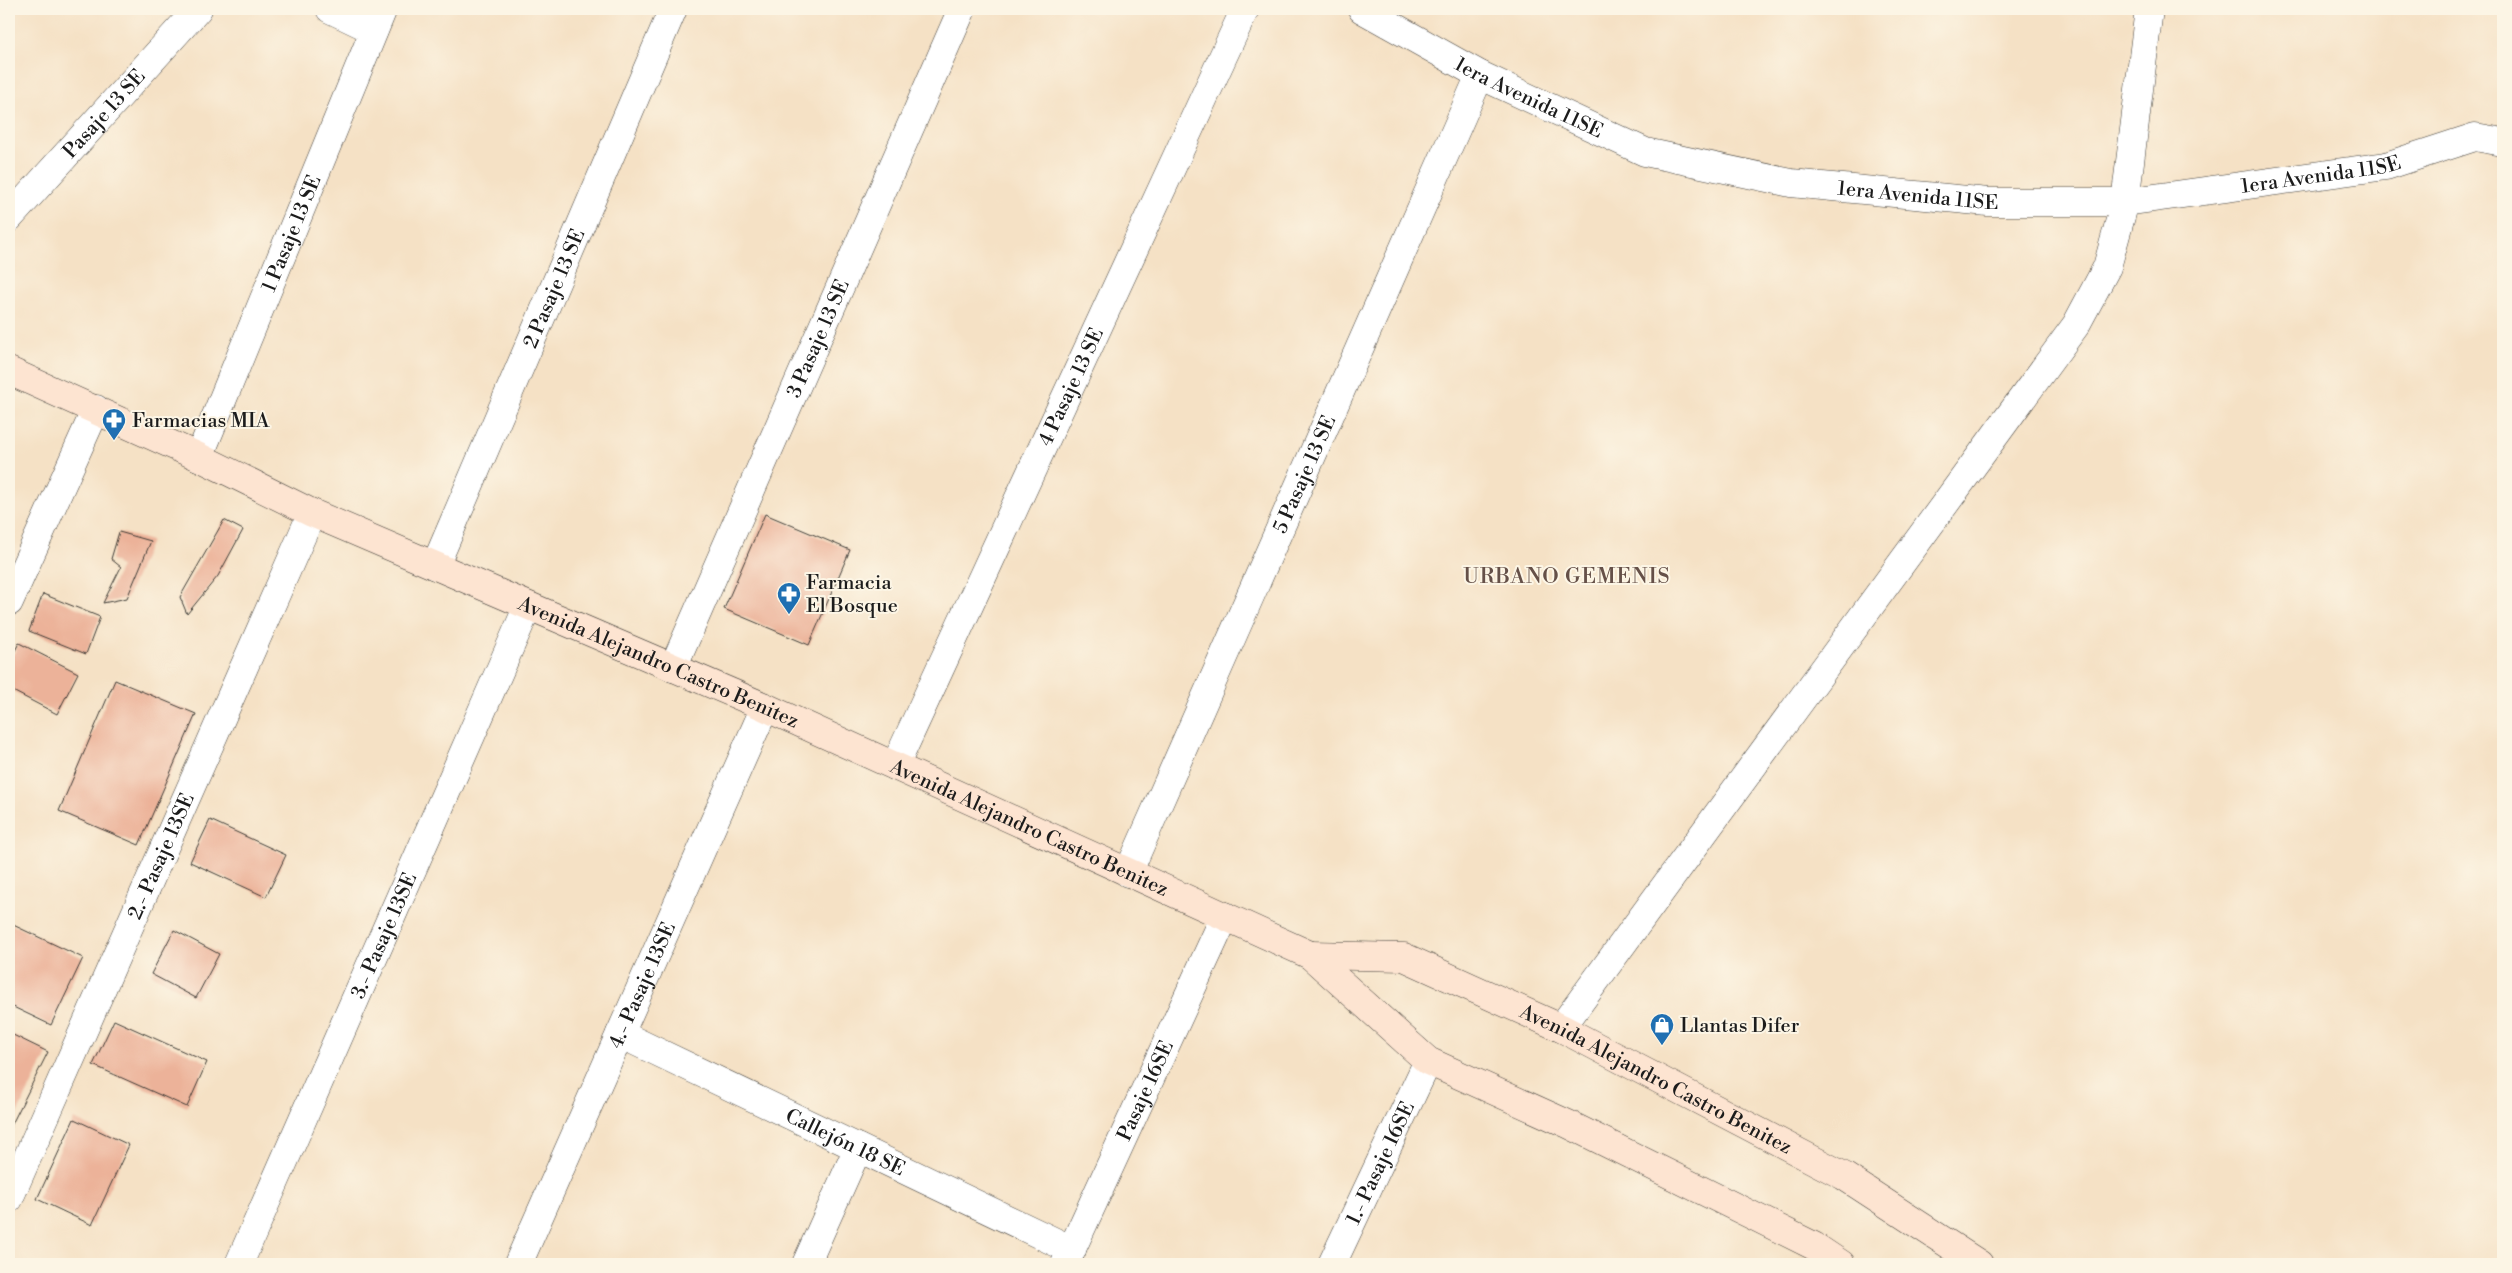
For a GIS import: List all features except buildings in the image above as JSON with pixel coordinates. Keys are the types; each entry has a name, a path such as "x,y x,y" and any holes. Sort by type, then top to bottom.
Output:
{"main road":[{"name":"Avenida Alejandro Castro Benitez","path":"9,371 199,457 312,513 765,707 1310,954 1428,1061 1577,1128 1814,1246 1840,1264"},
{"name":"Avenida Alejandro Castro Benitez","path":"1310,954 1404,958 1561,1028 1844,1176 1979,1264"}],"street":[{"name":"Pasaje 13 SE","path":"9,218 198,9"},
{"path":"330,9 378,19"},
{"name":"2 Pasaje 13 SE","path":"435,566 672,9"},
{"name":"3 Pasaje 13 SE","path":"673,668 962,9"},
{"name":"4 Pasaje 13 SE","path":"895,766 1245,9"},
{"name":"1era Avenida 11SE","path":"1362,9 1480,75 1645,152 1791,183 1988,202 2125,202 2386,166 2474,137 2503,142"},
{"path":"1561,1028 2076,325 2107,267 2125,202 2149,9"},
{"name":"1 Pasaje 13 SE","path":"199,457 378,19"},
{"name":"5 Pasaje 13 SE","path":"1128,873 1480,75"},
{"path":"9,602 96,409"},
{"name":"2.- Pasaje 13SE","path":"9,1199 312,513"},
{"name":"3.- Pasaje 13SE","path":"239,1264 528,606"},
{"name":"4.- Pasaje 13SE","path":"518,1264 765,707"},
{"name":"Pasaje 16SE","path":"1068,1257 1225,916"},
{"name":"Callejón 18 SE","path":"620,1034 858,1148 1068,1257"},
{"name":"1.- Pasaje 16SE","path":"1332,1264 1428,1061"},
{"path":"806,1264 858,1148"}],"place":[{"name":"Farmacias MIA","path":"114,441"},
{"name":"Farmacia El Bosque","path":"789,615"},
{"name":"Llantas Difer","path":"1662,1046"}],"district":[{"name":"URBANO GEMENIS","path":"1567,576"}]}
